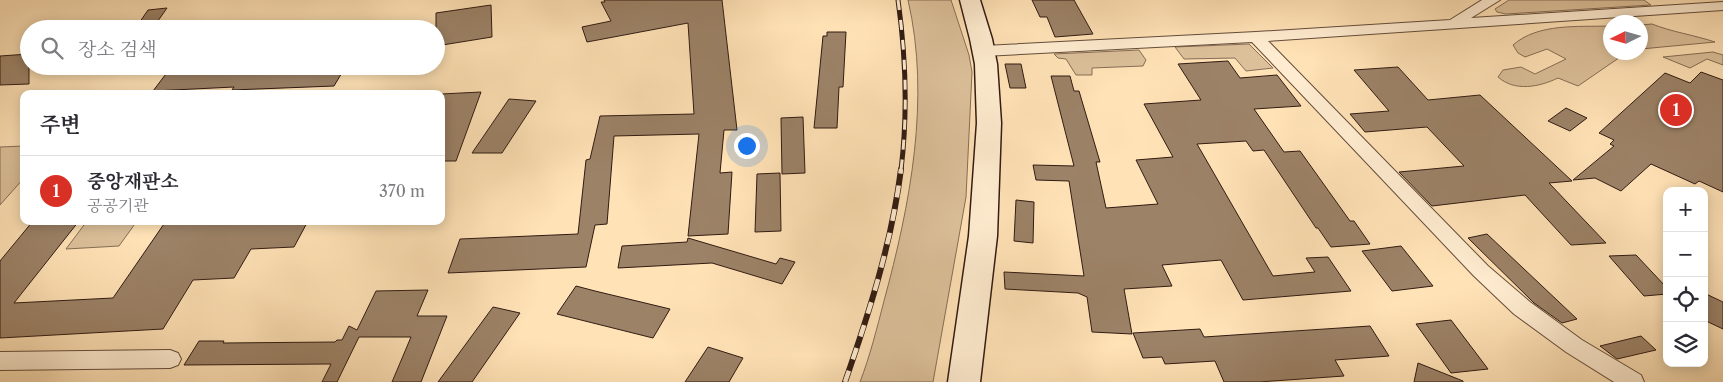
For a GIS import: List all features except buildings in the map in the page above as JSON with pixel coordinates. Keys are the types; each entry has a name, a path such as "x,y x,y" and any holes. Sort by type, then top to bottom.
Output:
{"street":[{"path":"964,382 987,207 988,104 984,51 970,0"},
{"path":"1452,23 1492,0"},
{"path":"984,51 1256,37 1723,6"},
{"path":"1256,37 1480,271 1522,308 1574,346 1632,382"},
{"path":"0,361 170,359"}],"shaded area":[{"path":"908,0 951,0 969,55 972,72 966,197 933,382 860,382 873,342 902,227 914,152 918,75 915,37"},
{"path":"1509,0 1644,0 1651,5 1506,14 1497,12 1495,9"},
{"path":"1648,24 1652,24 1715,42 1648,48"},
{"path":"1603,26 1603,60 1616,60 1578,86 1558,78 1535,86 1519,86 1505,82 1498,77 1503,70 1521,67 1535,74 1566,59 1547,49 1525,57 1518,53 1513,45 1534,33 1572,27"},
{"path":"1249,44 1273,68 1246,71 1235,58 1184,59 1175,47"},
{"path":"1139,50 1146,60 1143,66 1092,68 1092,75 1076,75 1066,59 1058,58 1054,54"},
{"path":"1713,52 1723,55 1723,65 1707,59 1690,68 1663,57"},
{"path":"20,146 20,182 0,205 0,147"},
{"path":"84,225 134,225 119,246 66,249"}],"railway":[{"path":"898,0 903,42 905,85 905,127 901,170"},
{"path":"845,382 863,330 886,250 901,169"}],"place":[{"name":"중앙재판소","path":"1676,110"}]}
